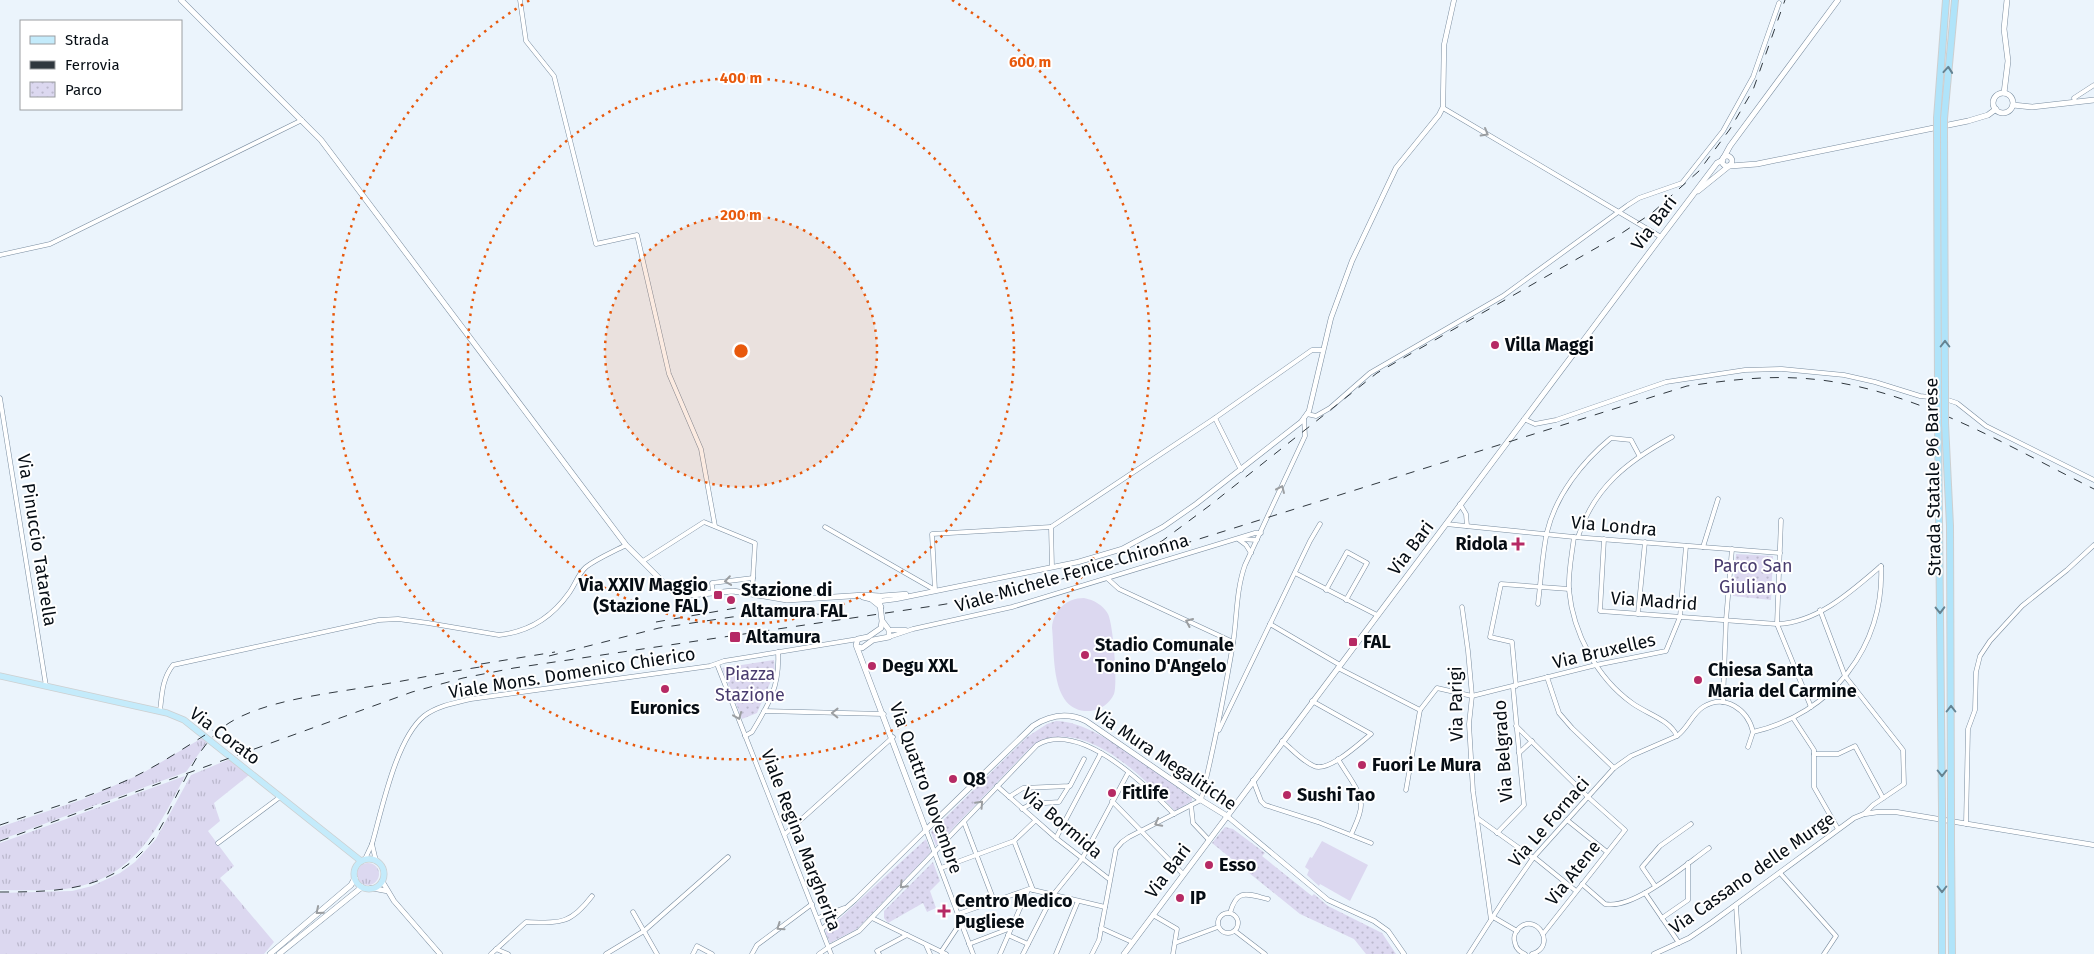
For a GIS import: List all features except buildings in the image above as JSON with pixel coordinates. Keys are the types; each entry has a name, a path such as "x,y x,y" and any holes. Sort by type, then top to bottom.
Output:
{"highway":[{"name":"Strada Statale 96 Barese","path":"1946,0 1940,118 1945,424 1950,526 1952,954"},
{"name":"Strada Statale 96 Barese","path":"1940,118 1956,0"},
{"name":"Strada Statale 96 Barese","path":"1941,132 1938,421 1942,954"}],"main road":[{"path":"181,0 321,140 626,545 675,594 681,596 733,592 787,600 852,596 880,598 885,631"},
{"name":"Via Bari","path":"1124,954 1460,504 1717,163 1723,158 1838,0"},
{"path":"2004,93 2008,61 2004,29 2007,0"},
{"path":"2004,93 2010,96 2013,105"},
{"path":"2004,93 1995,97 1993,103 1996,109 2004,113 2010,110 2013,105"},
{"path":"2013,105 2032,107 2094,100"},
{"path":"1748,164 1723,158 1723,164 1730,166 1748,164 1968,121 1988,115 1996,109"},
{"path":"1694,194 1730,166 1733,142"},
{"path":"852,596 872,599 881,608"},
{"path":"858,642 864,646 873,640 882,638 878,635 885,631"},
{"path":"858,642 885,631"},
{"name":"Via Quattro Novembre","path":"858,642 926,830"},
{"name":"Via Quattro Novembre","path":"863,660 864,646"},
{"name":"Via Corato","path":"0,676 160,711 184,720 351,854 363,860"},
{"name":"Via Mura Megalitiche","path":"926,830 1033,726 1048,718 1062,715 1078,717 1086,721 1227,816"},
{"path":"270,954 351,885 354,878 354,870 351,854"},
{"path":"354,870 363,860 376,861 381,865 384,872 382,881 371,888 362,887 354,878"},
{"path":"278,954 362,887"}],"street":[{"path":"520,0 526,41 554,76 596,244 637,235 670,374 701,448 715,526"},
{"path":"1094,953 1099,940 1116,849 1119,845 1143,831 1201,800 1217,734 1233,642 1240,582 1251,553 1305,436 1306,416 1322,350 1343,282 1396,168 1439,116 1443,108 1444,46 1454,0"},
{"path":"872,599 935,590 1052,567 1122,549 1163,527 1241,470 1306,416 1316,416 1330,408 1370,373 1503,296 1618,211 1639,198 1682,183 1709,150 1732,117 1753,77 1779,3"},
{"path":"2075,102 2074,98 2094,85"},
{"path":"1443,108 1661,237"},
{"path":"0,255 50,244 302,120"},
{"path":"935,590 932,534 1051,527 1215,418 1312,350 1322,350"},
{"path":"1524,420 1535,424 1556,420 1666,382 1691,377 1745,370 1782,369 1816,372 1875,382 1920,396 1949,400 1963,407 1986,426 2094,480"},
{"name":"Via Pinuccio Tatarella","path":"0,398 46,686"},
{"path":"1215,418 1241,470"},
{"path":"1672,437 1639,455 1602,492 1589,509 1576,537 1569,589 1579,632 1596,665 1619,693 1632,704 1671,725 1677,736 1684,731 1703,708 1723,702 1734,705 1744,713 1753,732 1748,747"},
{"path":"1538,604 1550,521 1565,491 1577,473 1611,438 1631,440 1639,455"},
{"path":"1703,547 1718,498"},
{"path":"1460,504 1466,514 1467,526"},
{"path":"1781,520 1777,624 1812,707"},
{"path":"643,561 704,522 755,543 752,594"},
{"path":"1217,734 1294,573 1320,524"},
{"name":"Via Londra","path":"1446,524 1780,554"},
{"path":"825,527 935,590"},
{"path":"1051,527 1052,567"},
{"name":"Viale Michele Fenice Chironna","path":"885,631 913,629 1012,607 1255,533 1261,533"},
{"path":"1238,539 1258,540"},
{"path":"1238,539 1246,544 1251,553"},
{"name":"Via Madrid","path":"1604,539 1600,611 1777,624 1795,623 1853,590 1881,566 1881,595 1878,614 1863,649 1845,676"},
{"path":"1638,614 1645,542"},
{"path":"160,711 163,686 172,665 357,624 398,619 499,636 515,634 543,620 557,608 585,568 626,545"},
{"path":"1966,824 1968,729 1975,710 1976,672 1980,656 1990,641 2022,606 2094,545"},
{"name":"Via Bruxelles","path":"1472,696 1596,665 1666,651 1680,617 1686,546"},
{"path":"1723,702 1726,620 1732,549"},
{"path":"1326,590 1347,552 1367,563 1346,600"},
{"path":"1294,573 1377,615"},
{"path":"713,593 712,584 753,578"},
{"path":"1108,579 1119,589 1233,642"},
{"name":"Via Belgrado","path":"1498,833 1524,805 1516,726 1512,642 1490,637 1501,584 1540,587"},
{"path":"1540,587 1569,589"},
{"name":"Via Parigi","path":"1462,608 1472,696 1469,724 1477,818 1492,918"},
{"path":"1820,610 1845,676 1903,750 1904,784 1864,814"},
{"path":"1270,624 1339,666 1420,710"},
{"name":"Viale Mons. Domenico Chierico","path":"363,860 372,844 402,747 416,724 434,710 447,704 717,664 778,652 858,642"},
{"path":"717,664 745,736 752,732 764,711 778,675 778,652"},
{"path":"1753,732 1776,726 1794,718 1812,707 1845,676"},
{"path":"1547,677 1559,713 1614,768"},
{"path":"1406,790 1420,710 1437,688 1472,696"},
{"path":"1282,741 1315,767 1323,767 1338,759 1371,734 1312,701"},
{"path":"764,711 884,714"},
{"path":"1794,718 1814,750 1814,787 1838,830"},
{"path":"1516,726 1588,797"},
{"name":"Viale Regina Margherita","path":"745,736 831,954"},
{"name":"Via Le Fornaci","path":"1469,954 1534,858 1614,768 1631,756 1677,736"},
{"path":"785,834 893,737"},
{"path":"819,954 859,931 997,786 1042,742 1072,741 1101,753 1145,785 1174,814"},
{"path":"1519,753 1532,741"},
{"path":"1814,754 1838,754 1855,746 1883,798"},
{"path":"1056,838 1101,753"},
{"path":"1022,809 1031,804 1059,802 1084,759"},
{"path":"1338,759 1358,794 1361,803 1359,816 1351,835"},
{"path":"1024,954 1053,895 1082,859 1128,773"},
{"path":"1254,780 1261,801 1265,805 1371,843"},
{"name":"Via Bormida","path":"997,786 1035,821 1109,879"},
{"path":"1010,797 1026,788 1070,786"},
{"path":"218,843 280,797"},
{"name":"Via Atene","path":"1534,954 1543,946 1543,934 1625,830 1588,797"},
{"path":"1112,801 1183,874"},
{"path":"1191,806 1194,823 1209,840"},
{"path":"1864,814 1896,812 2094,845"},
{"name":"Via Cassano delle Murge","path":"1654,954 1679,943 1736,905 1838,830 1864,814"},
{"name":"Via Mura Megalitiche","path":"1227,816 1328,900 1374,921 1388,931 1404,954"},
{"path":"1477,818 1534,858 1576,891"},
{"path":"1567,820 1607,852"},
{"path":"941,868 1014,841 1035,821"},
{"path":"964,822 994,901"},
{"path":"1655,886 1642,867 1660,846 1691,824"},
{"name":"Via Quattro Novembre","path":"926,830 973,954"},
{"name":"Via Mura Megalitiche","path":"822,928 848,906 926,830"},
{"path":"1000,954 1031,890 1014,841"},
{"path":"372,844 376,861"},
{"path":"1582,884 1601,901 1610,904 1625,903 1645,893 1709,848"},
{"path":"606,954 644,932 728,857"},
{"path":"1662,918 1688,900 1688,863"},
{"path":"1780,873 1836,936 1824,954"},
{"path":"382,881 387,891 440,954"},
{"path":"371,888 387,891"},
{"path":"958,914 1031,890 1104,907"},
{"path":"1645,893 1679,943"},
{"path":"1230,913 1234,901 1240,895 1247,894 1268,900"},
{"path":"491,954 526,922 553,922 574,917 592,896"},
{"path":"1056,954 1078,901"},
{"path":"752,954 757,945 812,904"},
{"path":"1736,905 1739,954"},
{"path":"818,918 848,906"},
{"path":"633,912 657,954"},
{"path":"1230,913 1238,919 1238,925 1235,931 1226,934 1218,927 1218,922 1221,916 1230,913"},
{"path":"1153,915 1177,928 1173,954"},
{"path":"872,918 943,953 961,922"},
{"path":"1492,918 1516,931"},
{"path":"1525,954 1517,949 1515,945 1516,931 1520,927 1529,924 1539,928 1543,934"},
{"path":"1175,943 1218,927"},
{"path":"970,944 1011,928"},
{"path":"1101,928 1132,942"},
{"path":"1235,931 1265,954"},
{"path":"1008,935 1028,944"},
{"path":"879,954 877,951 907,936"},
{"path":"926,945 930,954"},
{"path":"693,954 697,946 712,954"},
{"path":"496,949 508,954"}],"green space":[{"name":"Parco San Giuliano","path":"1736,554 1773,556 1771,600 1733,596"},
{"path":"1084,598 1098,603 1108,614 1112,629 1115,667 1114,694 1108,703 1101,708 1090,711 1077,709 1068,703 1061,693 1055,667 1052,628 1055,616 1066,603"},
{"name":"Piazza Stazione","path":"774,660 775,672 757,713 742,719 722,668"},
{"path":"1056,721 1072,723 1108,739 1192,798 1192,801 1175,811 1146,781 1108,752 1088,742 1068,737 1048,739 1029,749 936,846 931,832 1027,737 1047,724"},
{"path":"202,738 207,742 186,772 0,840 0,827 81,800 141,774"},
{"path":"230,759 249,775 214,803 220,821 208,831 234,866 220,878 274,942 264,954 0,954 0,893 72,891 92,886 120,873 135,862 156,839 191,775"},
{"path":"185,776 153,834 125,864 108,875 89,884 65,889 0,890 0,843"},
{"path":"1225,827 1233,829 1265,853 1262,856 1312,896 1314,894 1328,906 1382,933 1396,954 1366,954 1354,939 1300,914 1212,843"},
{"path":"926,839 931,852 857,929 830,943 825,932"},
{"path":"1322,841 1368,865 1350,901 1320,884 1319,886 1307,875 1309,870 1305,867"},
{"path":"933,862 940,881 930,891 936,908 927,912 923,903 888,923 884,918 884,911"},
{"path":"368,863 376,866 379,874 376,882 368,885 360,882 357,874 360,866"}],"railway":[{"path":"1144,551 1162,541 1209,506 1377,373 1619,235 1652,213 1699,171 1730,129 1753,90 1785,0"},
{"path":"0,841 412,692 463,678 514,668 1006,594 1129,561 1687,386 1742,379 1797,378 1837,382 1875,391 1913,403 1950,418 2094,489"},
{"path":"656,622 736,608 774,608"},
{"path":"549,656 659,628 732,617 778,613 842,615"},
{"path":"481,664 555,652"},
{"path":"0,892 66,889 106,878 124,868 141,854 156,835 191,767 207,743 229,723 245,715 262,708 302,698 487,666"},
{"path":"0,825 123,782 158,764 213,730"}],"place":[{"name":"Villa Maggi","path":"1495,345"},
{"name":"Ridola","path":"1518,544"},
{"name":"Via XXIV Maggio (Stazione FAL)","path":"718,595"},
{"name":"Stazione di Altamura FAL","path":"731,600"},
{"name":"Altamura","path":"735,637"},
{"name":"FAL","path":"1353,642"},
{"name":"Stadio Comunale Tonino D'Angelo","path":"1085,655"},
{"name":"Degu XXL","path":"872,666"},
{"name":"Chiesa Santa Maria del Carmine","path":"1698,680"},
{"name":"Euronics","path":"665,689"},
{"name":"Fuori Le Mura","path":"1362,765"},
{"name":"Q8","path":"953,779"},
{"name":"Fitlife","path":"1112,793"},
{"name":"Sushi Tao","path":"1287,795"},
{"name":"Esso","path":"1209,865"},
{"name":"IP","path":"1180,898"},
{"name":"Centro Medico Pugliese","path":"944,911"}]}
